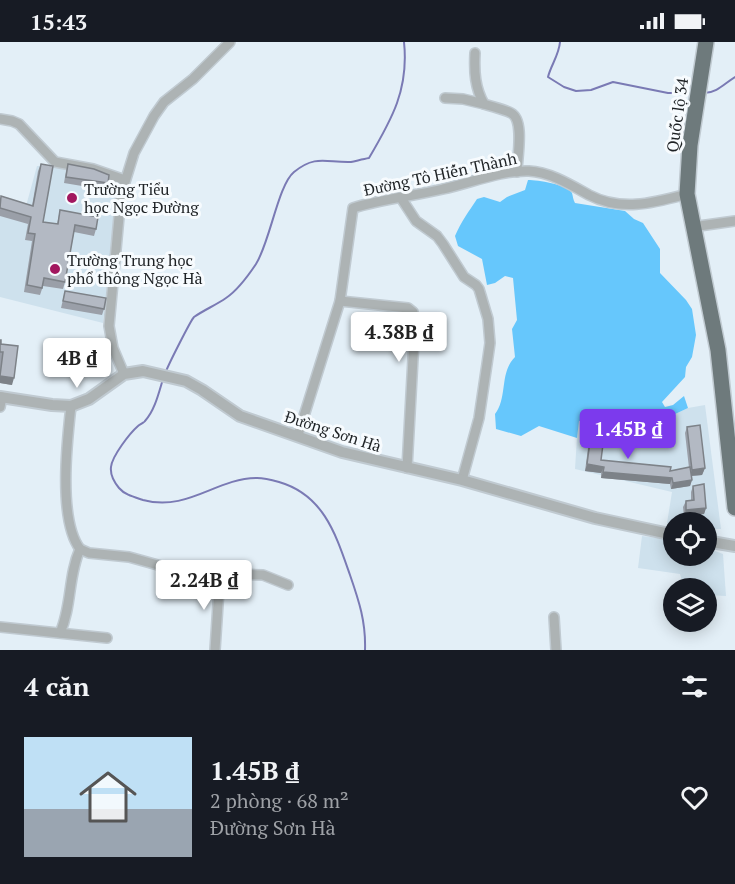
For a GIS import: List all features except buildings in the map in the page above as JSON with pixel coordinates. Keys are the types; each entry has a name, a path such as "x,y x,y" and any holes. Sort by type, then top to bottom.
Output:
{"highway":[{"name":"Quốc lộ 34","path":"706,42 688,161 687,194 718,350 735,508"}],"street":[{"path":"124,374 113,348 109,326 121,195 125,180 142,135 161,106 224,44"},
{"path":"475,53 474,69 477,91 484,105"},
{"path":"445,98 464,99 511,113 517,119 519,130 517,172"},
{"path":"0,119 19,124 49,158 58,164 93,169 125,180"},
{"name":"Đường Tô Hiến Thành","path":"297,435 340,301 353,208 529,171 569,184 601,200 630,206 641,206 687,194"},
{"path":"400,198 416,221 437,236 464,277 476,285 488,319 490,342 479,418 462,480"},
{"path":"692,227 735,221"},
{"path":"340,301 408,308 413,312 413,370 407,468"},
{"name":"Đường Sơn Hà","path":"71,406 89,399 124,374 143,371 178,379 202,390 240,416 342,452 462,480 595,518 663,533"},
{"path":"1,400 71,406 67,449 68,512 74,539 80,549 89,553 129,557 183,572 263,575 288,585"},
{"path":"717,543 735,546"},
{"path":"60,633 67,615 71,575 80,549"},
{"path":"214,650 220,574"},
{"path":"554,617 556,650"},
{"path":"0,627 107,638"}],"shaded area":[{"name":"Trường Trung học phổ thông Ngọc Hà","path":"56,165 117,178 103,323 0,297 0,199 26,206 37,166"},
{"path":"528,180 558,185 572,193 575,203 625,211 643,223 660,249 660,273 692,309 696,335 692,357 686,367 685,377 662,402 665,407 673,405 684,396 688,408 658,422 579,421 577,438 539,426 521,436 496,429 495,414 501,400 507,370 515,357 512,329 517,320 513,278 505,276 487,285 482,259 458,246 455,236 477,199 484,197 500,202 525,190"},
{"path":"705,405 721,529 717,529 717,512 669,512 672,492 575,469 578,421 658,422 688,408"},
{"path":"642,536 663,539 663,566 717,566 717,552 723,554 726,596 717,596 717,578 681,578 680,574 638,568"}],"waterway":[{"path":"165,374 194,317 230,295 256,264 266,242 283,189 294,172 315,161 351,162 369,158 392,117 397,103 404,74 404,42"},
{"path":"560,42 548,77 564,87 576,91 591,90 613,82 668,93 692,93"},
{"path":"704,93 717,90 735,77"},
{"path":"163,379 148,417 126,439 112,462 111,473 117,486 130,496 143,500 174,502 242,479 260,478 279,482 307,496 326,518 339,545 361,612 365,650"}],"place":[{"name":"Trường Tiểu học Ngọc Đường","path":"72,198"},
{"name":"Trường Trung học phổ thông Ngọc Hà","path":"55,269"}]}
